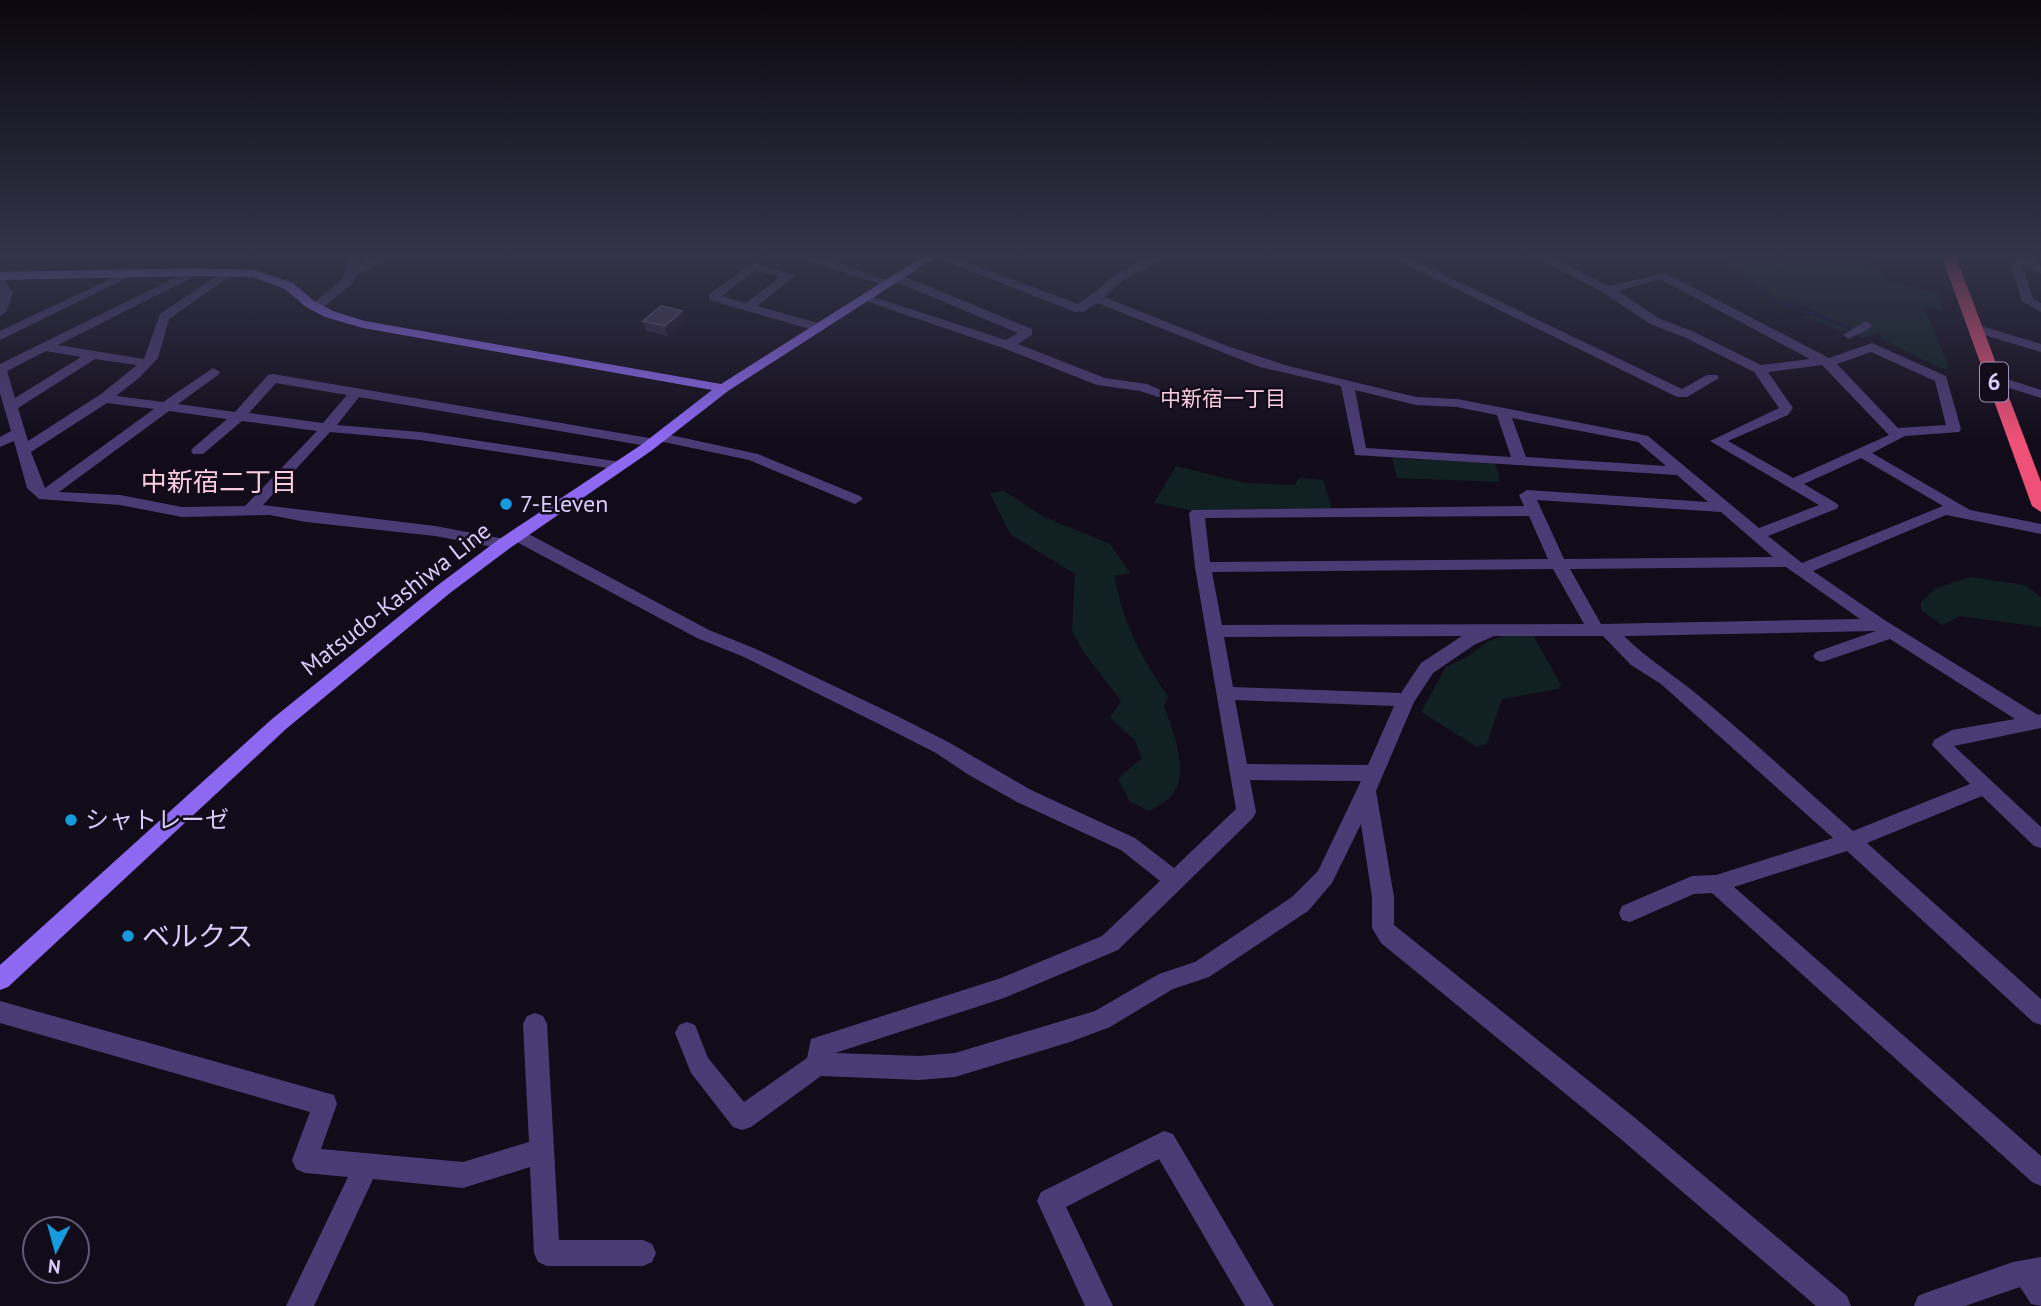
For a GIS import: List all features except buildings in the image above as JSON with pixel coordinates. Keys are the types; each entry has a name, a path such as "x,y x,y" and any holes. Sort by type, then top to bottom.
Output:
{"highway":[{"name":"6","path":"1971,318 2041,506"}],"main road":[{"path":"342,318 363,324 723,388"},
{"name":"Matsudo-Kashiwa Line","path":"0,980 279,724 444,589 511,539 621,466 723,388 831,318"}],"street":[{"path":"0,336 38,318"},
{"path":"104,318 0,369 6,400 35,488 44,496 120,500 182,512 251,509 511,539 703,634 750,653 890,720 1024,796 1128,845 1175,881"},
{"path":"24,450 102,398 150,360 159,324 163,318"},
{"path":"786,318 817,327"},
{"path":"925,318 1008,345 1102,382 1142,387 1167,396"},
{"path":"991,318 1028,332 1008,345"},
{"path":"1151,318 1174,331 1267,364 1426,402 1457,403 1643,439 1795,566 1886,628 2038,721"},
{"path":"1524,318 1682,394 1712,378"},
{"path":"1649,318 1759,369 1783,401 1786,408 1783,412 1717,441 1831,506 1756,535"},
{"path":"1742,318 1826,362 1898,436 1794,483"},
{"path":"1849,335 1866,325"},
{"path":"1975,328 2041,348"},
{"path":"47,347 146,363"},
{"path":"1759,369 1826,362 1872,347 1941,379 1954,429 1895,432"},
{"path":"6,400 94,354"},
{"path":"44,496 213,372"},
{"path":"198,451 238,418 274,378 753,457 855,499"},
{"path":"1992,378 2041,394"},
{"path":"1347,383 1360,452 1681,471"},
{"path":"251,509 328,428 357,391"},
{"path":"102,398 238,418 420,436 621,466"},
{"path":"1503,412 1520,462"},
{"path":"0,443 18,433"},
{"path":"1861,453 1969,514"},
{"path":"1726,508 1527,495 1559,565 1602,630 1637,660 1667,679 1740,741 2041,1014"},
{"path":"1203,567 1795,566 1945,510 2041,529"},
{"path":"818,1064 819,1047 1004,988 1110,943 1246,811 1203,567 1197,513 1534,511"},
{"path":"687,1034 699,1065 742,1118 818,1064 919,1068 954,1065 1081,1027 1167,981 1201,970 1300,904 1325,877 1341,848 1406,700 1427,668 1468,641 1498,628"},
{"path":"1214,631 1886,628"},
{"path":"1822,656 1886,628"},
{"path":"1224,693 1406,700"},
{"path":"2038,721 1952,737 1941,745 2041,840"},
{"path":"1240,772 1369,782"},
{"path":"1369,782 1383,897 1383,928 1388,936 1625,1126 1837,1306"},
{"path":"1630,913 1692,885 1716,884 1851,841 1984,787"},
{"path":"1716,884 2041,1172"},
{"path":"0,1012 325,1104 305,1160 463,1175 542,1151"},
{"path":"535,1024 547,1253 643,1253"},
{"path":"1099,1306 1050,1201 1164,1143 1260,1306"},
{"path":"300,1306 366,1167"},
{"path":"1928,1306 2012,1275 2036,1279"}],"shaded area":[{"path":"1807,318 1929,318 1950,370 1936,366 1882,339 1879,333 1862,338"},
{"path":"1819,318 1828,318 1854,328 1851,330"},
{"path":"1392,458 1495,463 1500,482 1397,478"},
{"path":"1176,466 1245,483 1295,485 1299,478 1323,480 1332,509 1196,511 1154,503"},
{"path":"1004,491 1042,516 1110,544 1130,573 1115,576 1122,608 1134,639 1168,696 1164,707 1180,764 1180,775 1172,795 1149,811 1130,802 1118,779 1142,758 1134,739 1110,718 1121,701 1083,651 1072,631 1075,574 1010,534 990,493"},
{"path":"1971,577 2025,585 2041,597 2041,627 1960,616 1942,625 1921,610 1921,602 1936,588"},
{"path":"1510,634 1533,635 1561,685 1558,689 1502,699 1487,744 1477,747 1421,712 1446,667 1469,656 1488,641"}],"place":[{"name":"7-Eleven","path":"506,504"},
{"name":"シャトレーゼ","path":"71,820"},
{"name":"ベルクス","path":"128,936"}],"district":[{"name":"中新宿一丁目","path":"1223,399"},
{"name":"中新宿二丁目","path":"219,482"}]}
